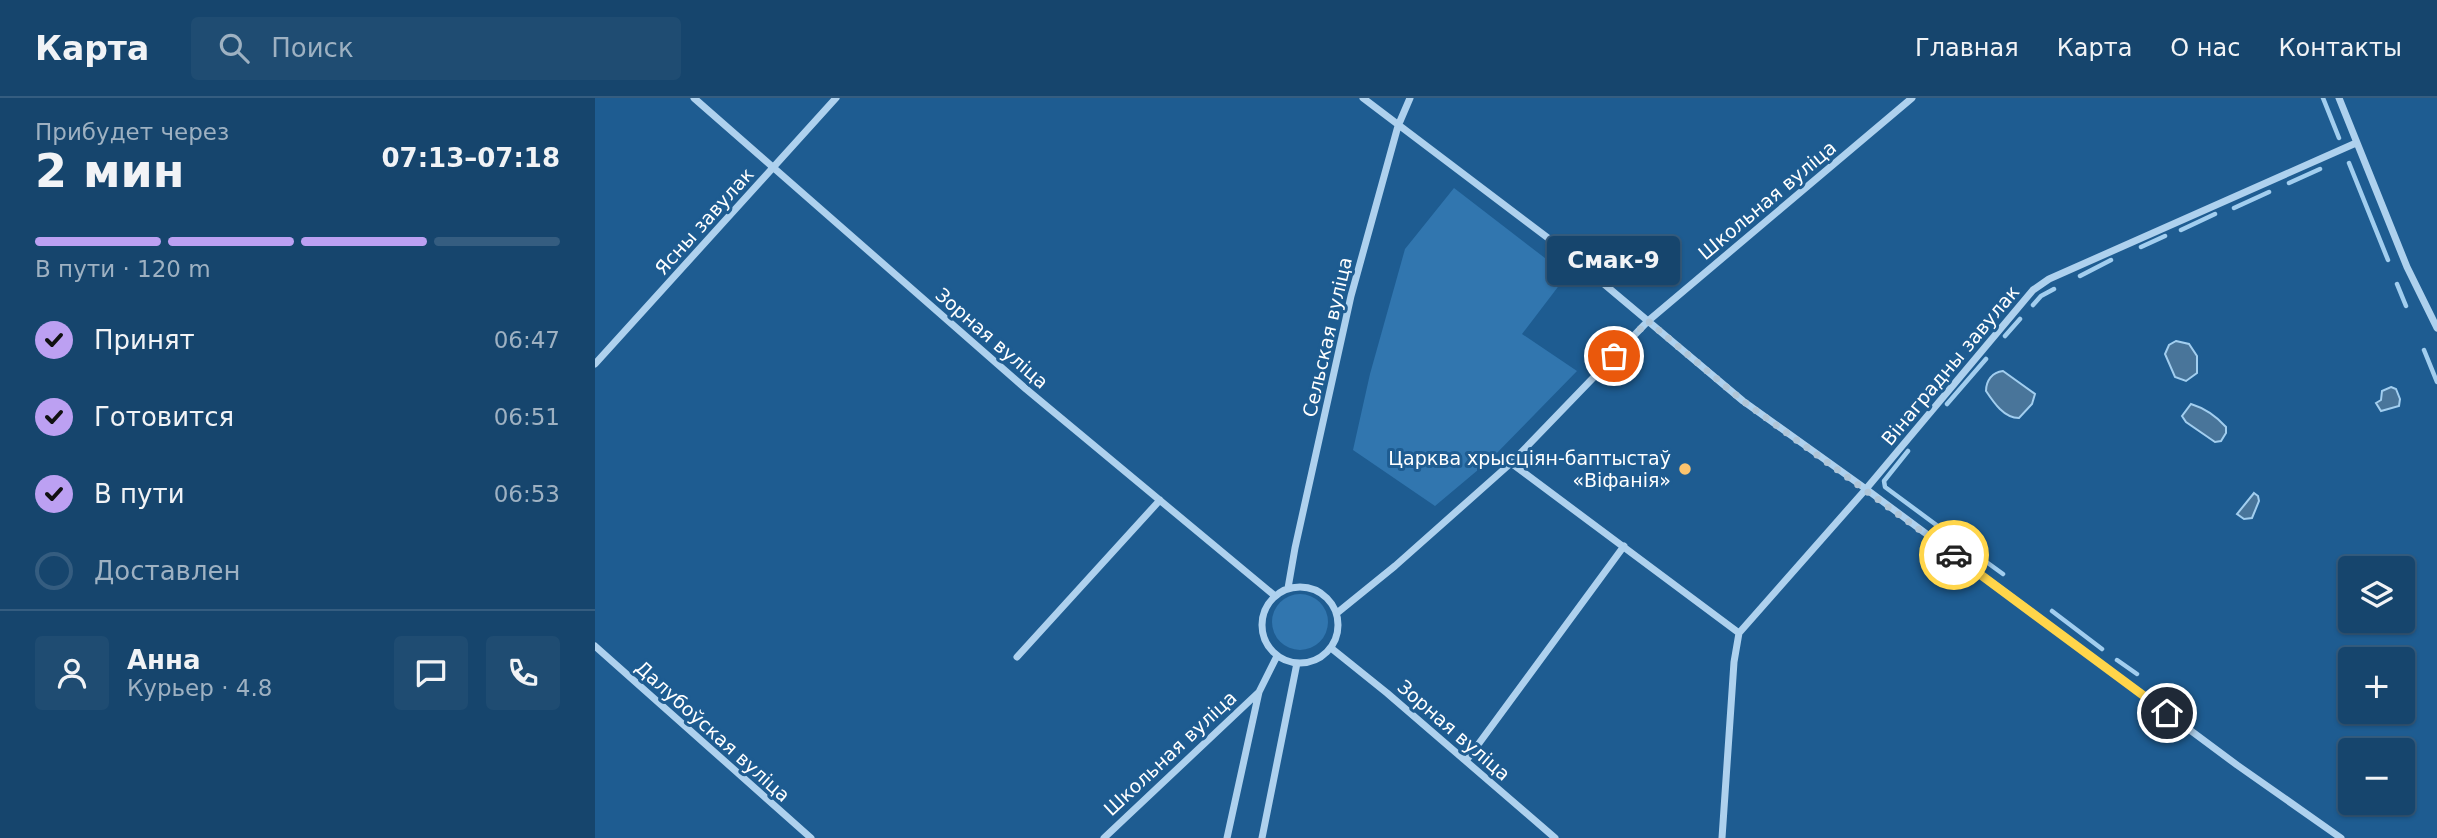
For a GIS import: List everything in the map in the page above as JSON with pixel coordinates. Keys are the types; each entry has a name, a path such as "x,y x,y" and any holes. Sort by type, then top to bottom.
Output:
{"street":[{"name":"Зорная вуліца","path":"694,98 1016,380 1275,596"},
{"name":"Ясны завулак","path":"595,364 836,98"},
{"path":"1363,98 1560,247 1743,401 1866,489 2237,765 2341,838"},
{"name":"Сельская вуліца","path":"1288,588 1351,296 1398,126 1410,98"},
{"name":"Школьная вуліца","path":"1337,613 1395,566 1511,463 1648,321 1912,98"},
{"path":"2339,98 2407,267 2437,328"},
{"name":"Вінаградны завулак","path":"1739,633 1866,489 2033,290 2049,279 2356,143"},
{"path":"1511,463 1739,633 1734,662 1722,838"},
{"path":"1017,657 1160,500"},
{"path":"1466,761 1624,546"},
{"path":"1303,586 1318,590 1330,599 1337,613 1337,637 1331,648 1322,657 1310,662 1297,663 1277,656 1263,635 1262,621 1266,607 1275,596 1288,588 1303,586"},
{"name":"Далубоўская вуліца","path":"595,646 811,838"},
{"name":"Зорная вуліца","path":"1331,648 1555,838"},
{"path":"1227,838 1259,692 1277,656"},
{"path":"1262,838 1297,663"},
{"name":"Школьная вуліца","path":"1104,838 1259,692"}],"shaded area":[{"path":"1454,188 1567,275 1522,334 1577,371 1491,459 1435,506 1353,450 1370,374 1405,249"},
{"path":"2176,341 2189,344 2197,356 2197,373 2186,381 2175,377 2165,354 2169,345"},
{"path":"2003,371 2035,394 2032,404 2019,418 2004,413 1986,391 1990,378"},
{"path":"2391,387 2396,389 2400,399 2399,406 2381,411 2376,403 2381,400 2382,391"},
{"path":"2191,404 2210,413 2226,427 2221,441 2215,442 2186,422 2182,416"},
{"path":"2254,493 2259,501 2252,518 2244,519 2237,514"},
{"path":"1300,594 1311,596 1320,602 1326,611 1326,633 1320,642 1311,648 1300,650 1289,648 1280,642 1274,633 1272,622 1274,611 1280,602 1289,596"}],"waterway":[{"path":"2323,98 2339,138"},
{"path":"2349,163 2388,260"},
{"path":"2289,183 2320,169"},
{"path":"2234,208 2269,192"},
{"path":"2181,230 2215,214"},
{"path":"2141,247 2165,236"},
{"path":"2080,276 2111,260"},
{"path":"2397,284 2406,306"},
{"path":"2033,305 2041,296 2054,289"},
{"path":"2005,336 2020,319"},
{"path":"2424,350 2437,382"},
{"path":"1947,404 1986,359"},
{"path":"1908,451 1884,481 1885,487 1958,541"},
{"path":"1974,553 2003,574"},
{"path":"2052,611 2102,649"},
{"path":"2117,660 2137,674"}],"way so far":[{"path":"1614,356 1648,321 1743,401 1954,555"}],"place":[{"name":"Смак-9","path":"1614,356"},
{"name":"Царква хрысціян-баптыстаў «Віфанія»","path":"1685,469"}],"route":[{"path":"1954,555 2167,713"}]}
